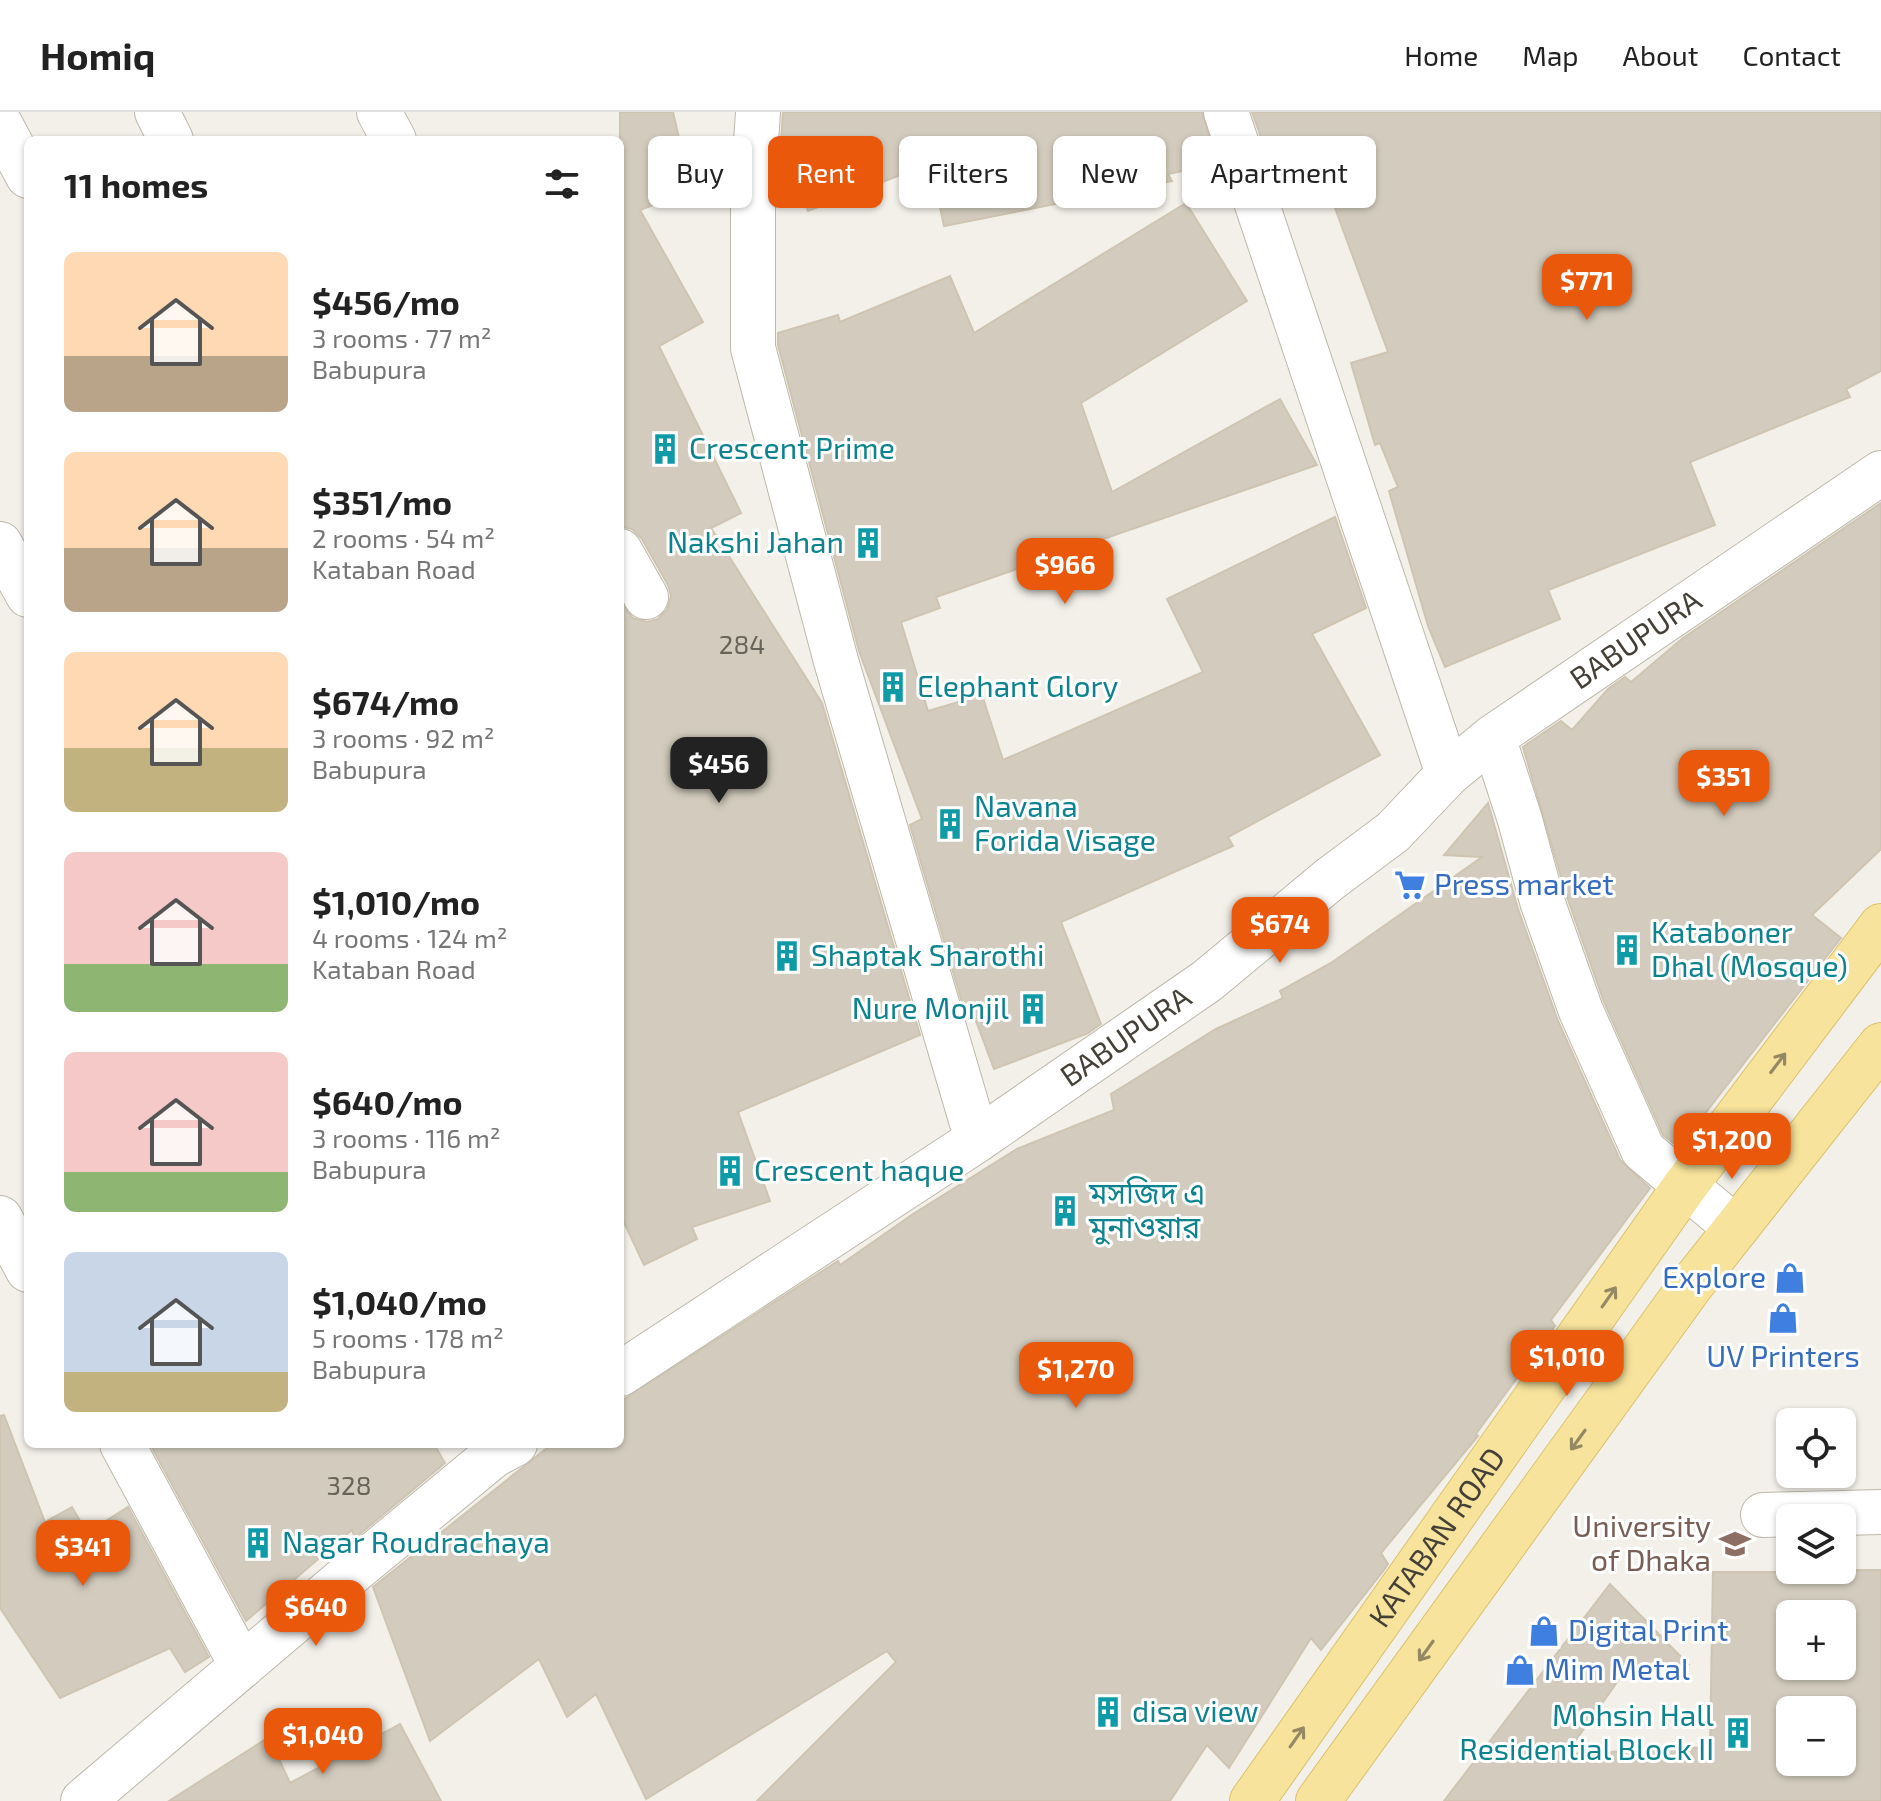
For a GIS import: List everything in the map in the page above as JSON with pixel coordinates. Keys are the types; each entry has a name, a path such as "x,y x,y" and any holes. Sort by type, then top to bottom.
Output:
{"main road":[{"name":"KATABAN ROAD","path":"1252,1801 1685,1186 1881,926"},
{"name":"KATABAN ROAD","path":"1318,1801 1689,1288 1881,1045"}],"street":[{"path":"157,112 169,136"},
{"path":"379,112 392,136"},
{"path":"758,112 752,202 753,348 836,661 977,1140"},
{"path":"1226,112 1448,774"},
{"path":"0,124 24,169"},
{"name":"BABUPURA","path":"624,1371 977,1140 1207,981 1330,879 1393,832 1448,774 1493,737 1881,473"},
{"path":"0,544 24,588"},
{"path":"624,558 646,597"},
{"path":"1493,737 1542,901 1581,1011 1643,1150 1736,1228"},
{"path":"0,1218 24,1263"},
{"path":"124,1448 242,1666"},
{"path":"83,1801 499,1448"},
{"path":"1763,1515 1881,1512"}],"building":[{"path":"620,112 673,112 679,136 648,136 648,207 640,210 703,322 659,346 741,513 711,528 822,703 920,1035 738,1112 770,1201 692,1227 697,1239 644,1265 624,1222 624,607 633,618 647,622 658,619 667,610 671,596 642,539 632,529 624,527 624,136 620,136"},
{"path":"783,112 1202,112 1209,136 1182,136 1182,171 1168,174 1172,181 1166,182 1166,136 1053,136 1053,204 1037,208 1037,136 899,136 899,175 883,182 883,136 781,136"},
{"path":"1252,112 1881,112 1881,371 1846,389 1850,397 1690,462 1715,525 1548,590 1560,619 1445,667 1428,626 1389,491 1398,487 1380,443 1375,445 1351,363 1388,352 1335,208 1376,208 1376,136 1261,136"},
{"path":"1182,205 1189,208 1247,301 1081,403 1112,492 1280,399 1317,465 936,597 940,608 901,622 928,711 982,695 1003,760 1203,672 1167,599 1335,517 1366,608 1312,634 1380,755 1228,837 1233,846 1061,922 1101,1024 1088,1033 994,1069 973,1013 966,1016 910,825 922,819 859,651 778,345 778,333 838,315 840,322 950,276 974,333"},
{"path":"940,208 1035,208 944,226"},
{"path":"1881,503 1881,849 1812,915 1841,938 1679,1147 1663,1135 1604,1002 1566,894 1523,747 1561,721 1572,730 1608,689 1625,677 1631,682 1683,638"},
{"path":"1488,803 1518,909 1558,1021 1620,1160 1650,1188 1551,1320 1555,1326 1476,1434 1478,1436 1381,1553 1388,1564 1384,1570 1321,1650 1311,1638 1229,1768 1207,1745 1170,1801 757,1801 896,1662 887,1651 646,1799 596,1694 567,1717 539,1659 430,1741 373,1587 547,1448 624,1448 624,1399 627,1397 838,1261 840,1265 913,1214 1017,1149 1114,1110 1111,1094 1216,1029 1283,998 1280,991 1331,963 1482,857 1444,855"},
{"path":"4,1415 45,1522 72,1507 87,1533 128,1507 209,1657 185,1672 170,1648 60,1698 0,1608 0,1416"},
{"path":"152,1448 436,1448 445,1463 355,1538 352,1530 246,1621"},
{"path":"1856,1570 1881,1570 1881,1801 1444,1801 1610,1584 1688,1664 1630,1664 1566,1754 1710,1747 1713,1572 1776,1572 1776,1584 1856,1584"},
{"path":"400,1724 441,1801 169,1801 269,1737 290,1783"}],"place":[{"name":"Crescent Prime","path":"665,449"},
{"name":"Nakshi Jahan","path":"868,543"},
{"name":"Elephant Glory","path":"893,687"},
{"name":"Navana Forida Visage","path":"950,824"},
{"name":"Press market","path":"1410,885"},
{"name":"Kataboner Dhal (Mosque)","path":"1627,950"},
{"name":"Shaptak Sharothi","path":"787,956"},
{"name":"Nure Monjil","path":"1033,1009"},
{"name":"Crescent haque","path":"730,1171"},
{"name":"মসজিদ এ মুনাওয়ার","path":"1065,1211"},
{"name":"Explore","path":"1790,1278"},
{"name":"UV Printers","path":"1783,1318"},
{"name":"Nagar Roudrachaya","path":"258,1543"},
{"name":"University of Dhaka","path":"1735,1544"},
{"name":"Digital Print","path":"1544,1631"},
{"name":"Mim Metal","path":"1520,1670"},
{"name":"disa view","path":"1108,1712"},
{"name":"Mohsin Hall Residential Block II","path":"1738,1733"}]}
